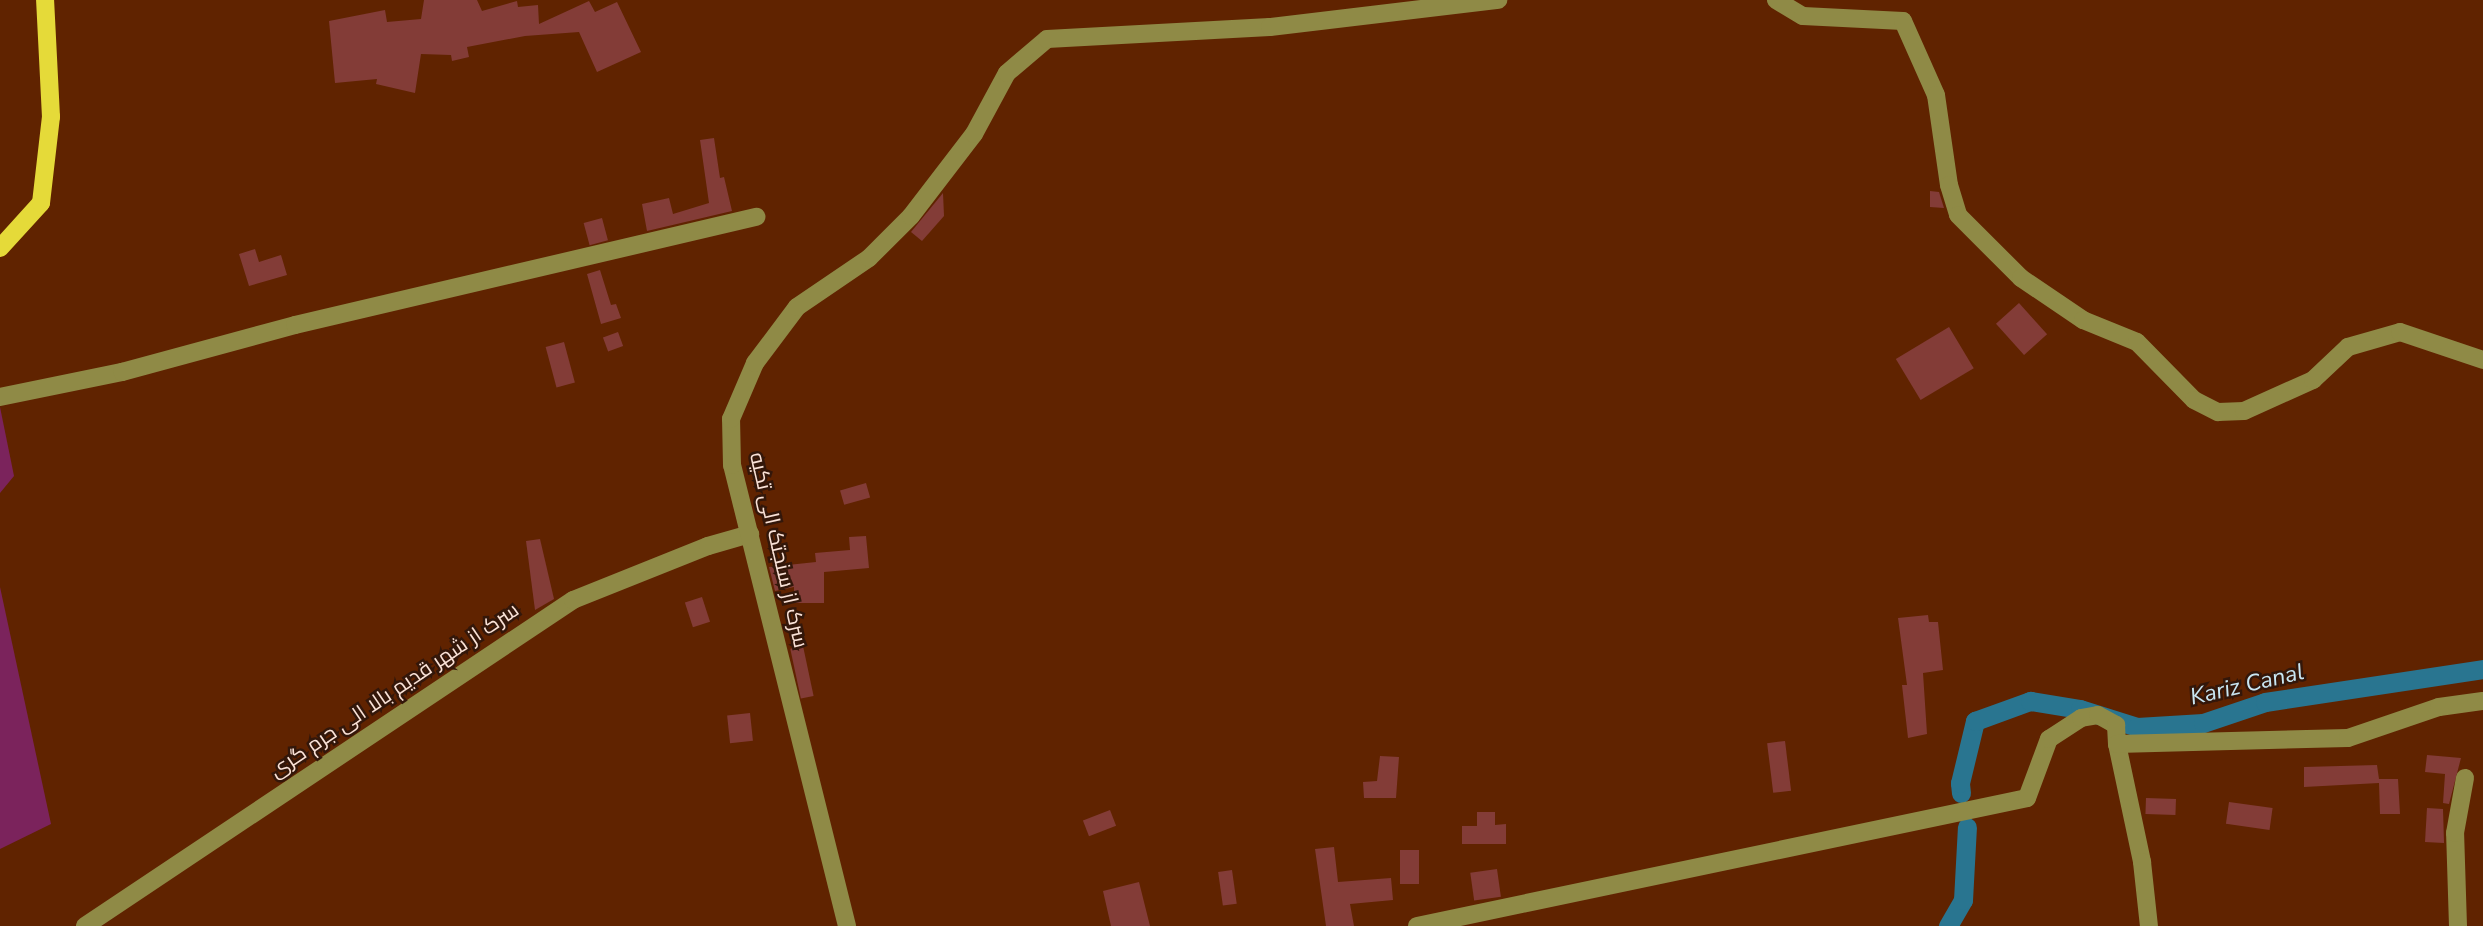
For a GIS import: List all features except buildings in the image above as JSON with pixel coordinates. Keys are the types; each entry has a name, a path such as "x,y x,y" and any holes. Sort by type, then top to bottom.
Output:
{"main road":[{"path":"0,248 41,203 51,117 46,0"}],"street":[{"name":"سرک از سنجتک الی تکیه","path":"847,926 732,465 731,419 755,363 797,307 869,258 911,216 974,134 1007,72 1047,39 1270,27 1498,0"},
{"path":"1776,0 1803,16 1903,21 1936,94 1949,185 1958,215 2021,278 2083,320 2137,342 2193,400 2218,412 2244,411 2312,380 2348,347 2372,336 2399,332 2483,359"},
{"path":"0,397 122,372 295,325 757,217"},
{"name":"سرک از شهر قدیم بالا الی جرم گری","path":"85,926 573,600 708,546 750,534"},
{"path":"2117,744 2348,738 2439,707 2483,701"},
{"path":"1418,926 2027,798 2049,739 2081,718 2098,715 2116,725 2117,744 2142,862 2149,926"},
{"path":"2458,926 2455,833 2465,778"}],"shaded area":[{"path":"0,407 14,476 0,493"},
{"path":"0,587 51,824 0,849"}],"waterway":[{"name":"Kariz Canal","path":"1961,793 1960,783 1975,721 2030,701 2080,709 2137,727 2203,723 2265,702 2483,669"},
{"name":"Kariz Canal","path":"1948,926 1963,900 1967,827"}]}
